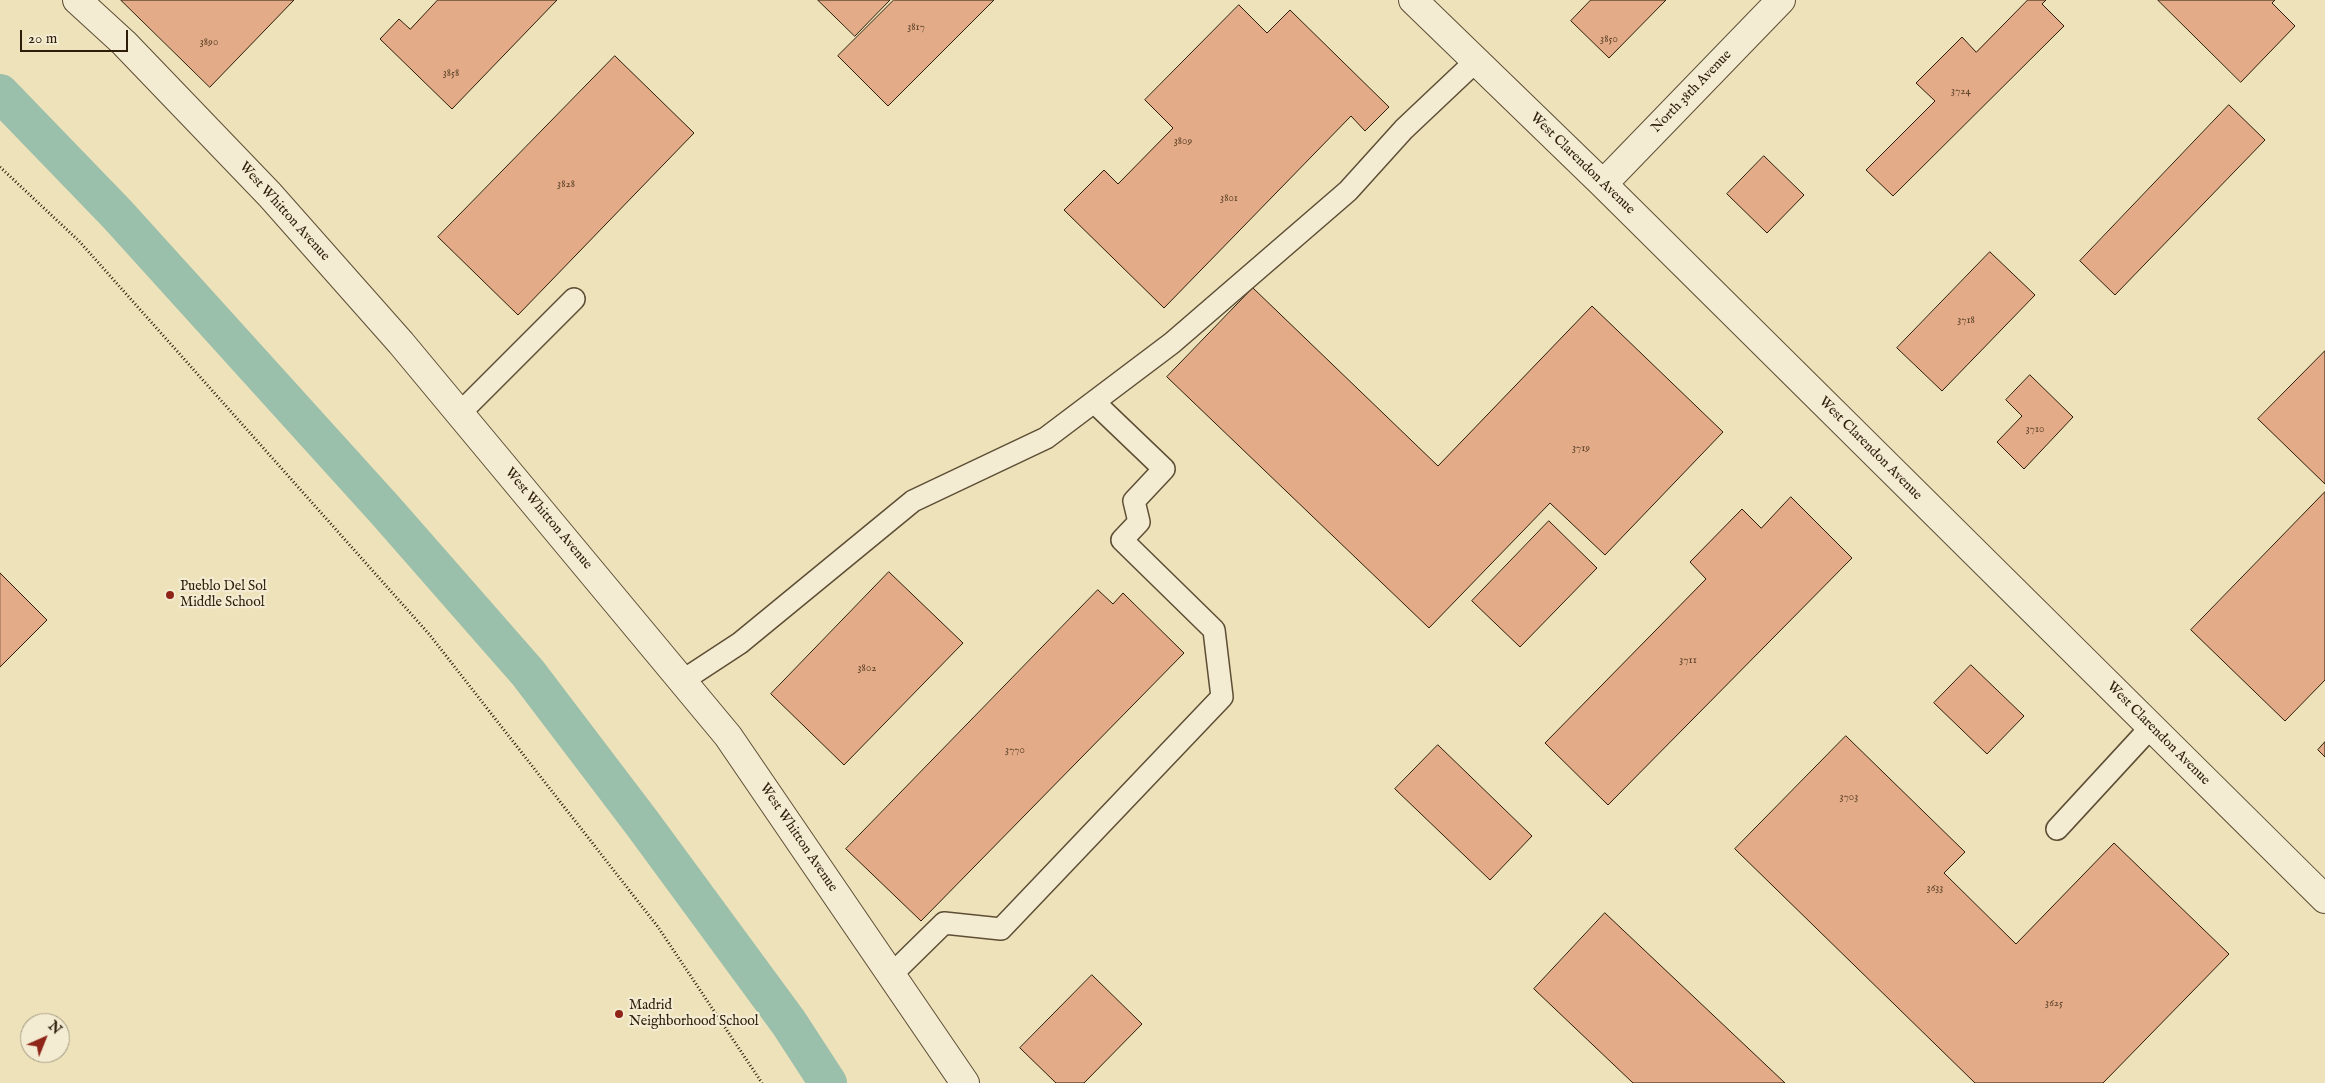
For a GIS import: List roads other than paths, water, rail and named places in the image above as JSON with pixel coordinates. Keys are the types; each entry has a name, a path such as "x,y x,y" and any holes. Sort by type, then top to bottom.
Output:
{"street":[{"name":"West Whitton Avenue","path":"77,0 124,43 270,195 401,342 728,736 965,1083"},
{"name":"West Clarendon Avenue","path":"1413,0 1603,184 2325,900"},
{"name":"North 38th Avenue","path":"1603,184 1781,0"}],"lane":[{"path":"682,681 740,643 913,501 1046,438 1172,343 1348,191 1404,129 1476,61"},
{"path":"460,413 574,299"},
{"path":"892,975 944,924 1001,929 1222,697 1214,630 1122,540 1139,522 1134,501 1164,469 1094,402"},
{"path":"2057,829 2151,727"}],"waterway":[{"path":"0,93 117,214 386,511 528,673 642,823 789,1023 828,1083"}],"place":[{"name":"Pueblo Del Sol Middle School","path":"170,595"},
{"name":"Madrid Neighborhood School","path":"619,1014"}]}
